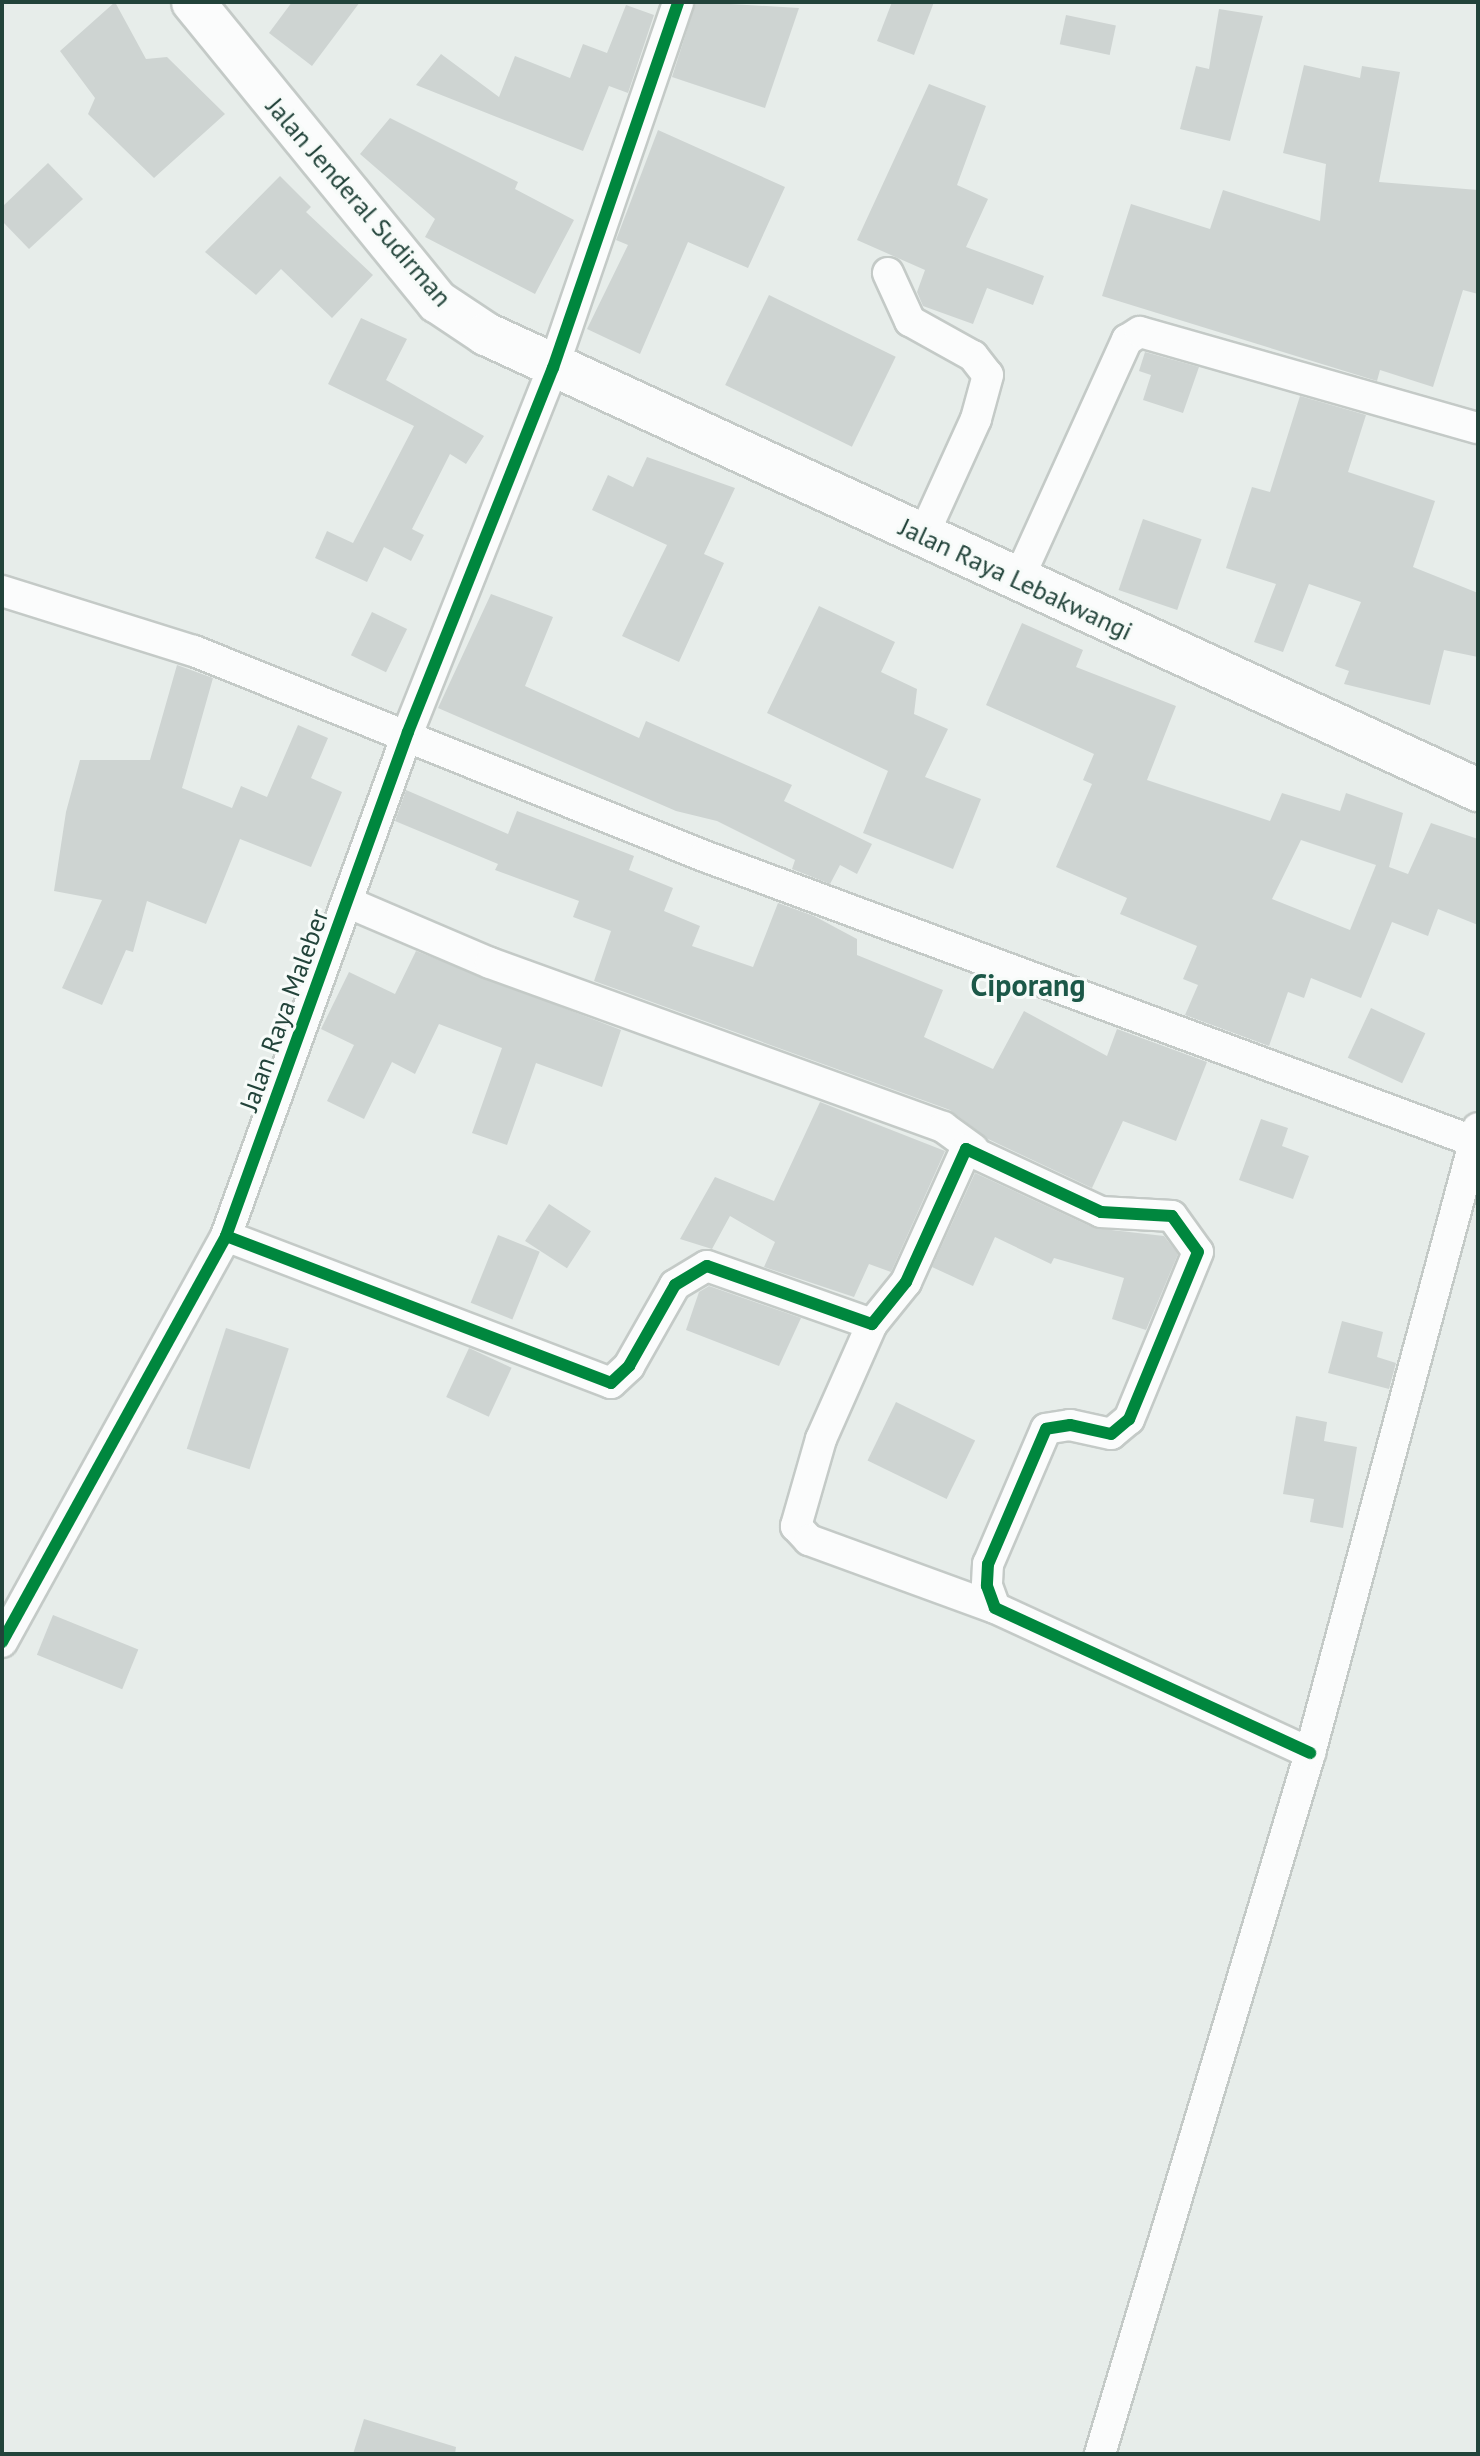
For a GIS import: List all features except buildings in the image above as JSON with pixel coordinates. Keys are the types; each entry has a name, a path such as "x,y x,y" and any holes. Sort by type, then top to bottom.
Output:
{"main road":[{"name":"Jalan Jenderal Sudirman","path":"194,2 438,302 553,368"},
{"name":"Jalan Raya Lebakwangi","path":"553,368 1478,790"}],"street":[{"name":"Jalan Raya Maleber","path":"2,1642 226,1236 408,732 553,368 678,2"},
{"path":"888,273 910,321 973,356 988,375 976,419 923,536"},
{"path":"1018,580 1127,340 1140,332 1478,428"},
{"path":"2,591 194,651 408,732 704,856 1476,1137 1310,1753 1100,2454"},
{"path":"347,902 490,963 943,1127 973,1149 1101,1212 1172,1216 1198,1252 1129,1419 1111,1434 1046,1429 988,1564 995,1608"},
{"path":"973,1149 966,1149 906,1282 872,1324 821,1439 796,1526 809,1540 995,1608 1310,1753"},
{"path":"226,1236 611,1383 629,1366 675,1285 707,1266 872,1324"}],"cycle path":[{"path":"2,1642 226,1236 408,732 553,368 678,2"},
{"path":"226,1236 611,1383 629,1366 675,1285 707,1266 872,1324 906,1282 966,1149 1101,1212 1172,1216 1198,1252 1129,1419 1111,1434 1070,1425 1046,1429 988,1564 987,1586 995,1608 1310,1753"}],"district":[{"name":"Ciporang","path":"1028,985"}]}
